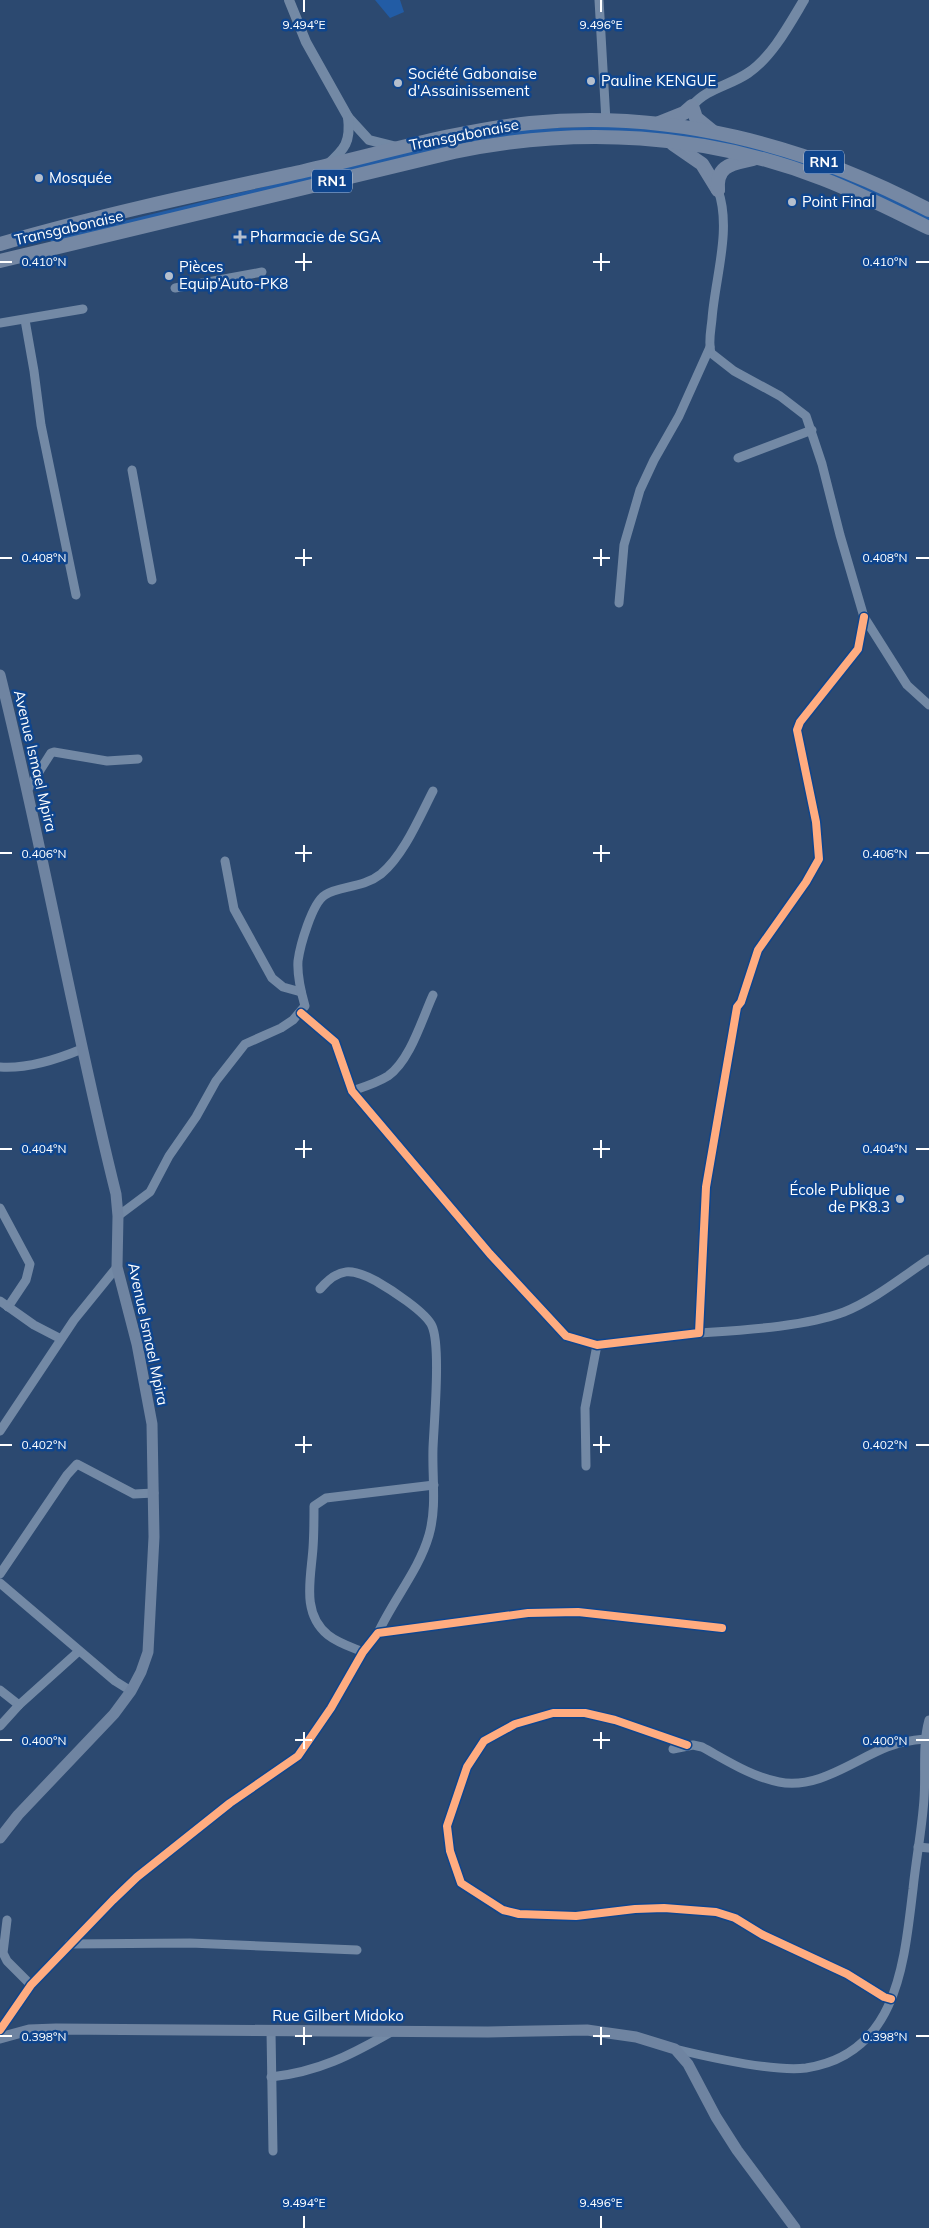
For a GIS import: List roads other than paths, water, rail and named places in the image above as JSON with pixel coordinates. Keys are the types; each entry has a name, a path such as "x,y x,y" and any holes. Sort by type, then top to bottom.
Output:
{"highway":[{"path":"656,123 677,116 692,106 696,118 712,132"},
{"name":"Transgabonaise","path":"2,241 400,147 531,123 606,121 656,123"},
{"name":"RN1","path":"656,123 712,132 806,155 870,181 929,210"},
{"name":"Transgabonaise","path":"0,261 486,145 520,140 579,136 645,138 719,149 761,159 823,179 929,228"},
{"path":"668,141 702,164 718,190"},
{"path":"718,190 720,173 728,166 739,161 761,159"}],"main road":[{"name":"Avenue Ismael Mpira","path":"0,675 28,789 82,1049 116,1194 118,1216 117,1267 128,1305 148,1395 152,1424 154,1493 153,1576 148,1652 141,1672 131,1691 114,1714 18,1815 0,1838"},
{"name":"Rue Gilbert Midoko","path":"0,2038 11,2033 56,2029 518,2032 602,2030 636,2037 675,2049"},
{"path":"675,2049 688,2064 737,2150 795,2228"}],"street":[{"path":"288,0 306,42 348,117 369,140 400,147"},
{"path":"599,0 606,121"},
{"path":"692,106 703,95 739,79 760,63 804,0"},
{"path":"325,166 346,145 349,129 348,117"},
{"path":"619,603 624,544 640,490 654,460 679,416 710,347 724,221 724,205 718,190"},
{"path":"175,288 262,272"},
{"path":"0,323 83,309"},
{"path":"24,320 34,371 41,425 76,595"},
{"path":"710,347 716,358 734,371 796,406 806,416 829,486 840,535 864,616 907,685 929,705"},
{"path":"738,458 812,430"},
{"path":"132,470 152,580"},
{"path":"699,1333 706,1187 737,1007 741,1002 758,950 806,882 819,859 816,822 797,730 800,722 858,649 864,616"},
{"path":"28,789 54,752 107,760 138,759"},
{"path":"118,1216 150,1192 169,1156 196,1117 216,1081 245,1044 281,1028 301,1013 304,1006 298,962 304,938 316,905 323,896 330,892 355,887 381,874 404,843 433,790"},
{"path":"225,861 234,908 272,978 283,987 301,992"},
{"path":"352,1091 389,1076 401,1064 413,1043 433,994"},
{"path":"301,1013 336,1042 352,1091 490,1254 566,1336 596,1345 699,1333 754,1329 842,1312 863,1303 929,1259"},
{"path":"0,1068 27,1066 82,1049"},
{"path":"0,1208 30,1264 26,1280 4,1304 34,1325 61,1339"},
{"path":"0,1431 4,1417 117,1267"},
{"path":"0,2030 31,1985 69,1944 137,1877 230,1803 298,1756 322,1722 363,1652 378,1633 388,1612 421,1557 429,1535 434,1510 433,1453 436,1353 433,1327 416,1309 378,1282 359,1272 341,1271 330,1278 320,1289"},
{"path":"586,1466 585,1408 596,1345"},
{"path":"0,1574 66,1475 77,1464 134,1494 154,1493"},
{"path":"363,1652 336,1641 326,1634 312,1611 309,1596 314,1506 326,1498 434,1485"},
{"path":"0,1583 115,1681 131,1691"},
{"path":"378,1633 528,1613 578,1612 722,1628"},
{"path":"0,1726 19,1705 79,1651"},
{"path":"0,1690 19,1705"},
{"path":"687,1746 615,1720 585,1713 553,1713 514,1724 484,1741 468,1767 447,1826 450,1851 461,1883 503,1910 519,1914 576,1916 635,1909 664,1908 716,1912 735,1918 763,1935 847,1974 884,1997 891,1999"},
{"path":"675,2049 775,2067 812,2066 843,2056 859,2046 871,2033 891,1999 905,1955 924,1799 925,1739 929,1720"},
{"path":"673,1749 687,1746 702,1747 765,1778 780,1782 797,1783 830,1774 888,1746 906,1741 925,1739"},
{"path":"918,1847 929,1848"},
{"path":"7,1920 3,1953 7,1961 31,1985"},
{"path":"69,1944 190,1943 357,1950"},
{"path":"271,2030 273,2150"},
{"path":"271,2077 311,2071 340,2059 392,2031"}],"place":[{"name":"Pauline KENGUE","path":"591,81"},
{"name":"Société Gabonaise d'Assainissement","path":"398,83"},
{"name":"Mosquée","path":"39,178"},
{"name":"Point Final","path":"792,202"},
{"name":"Pharmacie de SGA","path":"240,237"},
{"name":"Pièces Equip’Auto-PK8","path":"169,276"},
{"name":"École Publique de PK8.3","path":"900,1199"}]}
